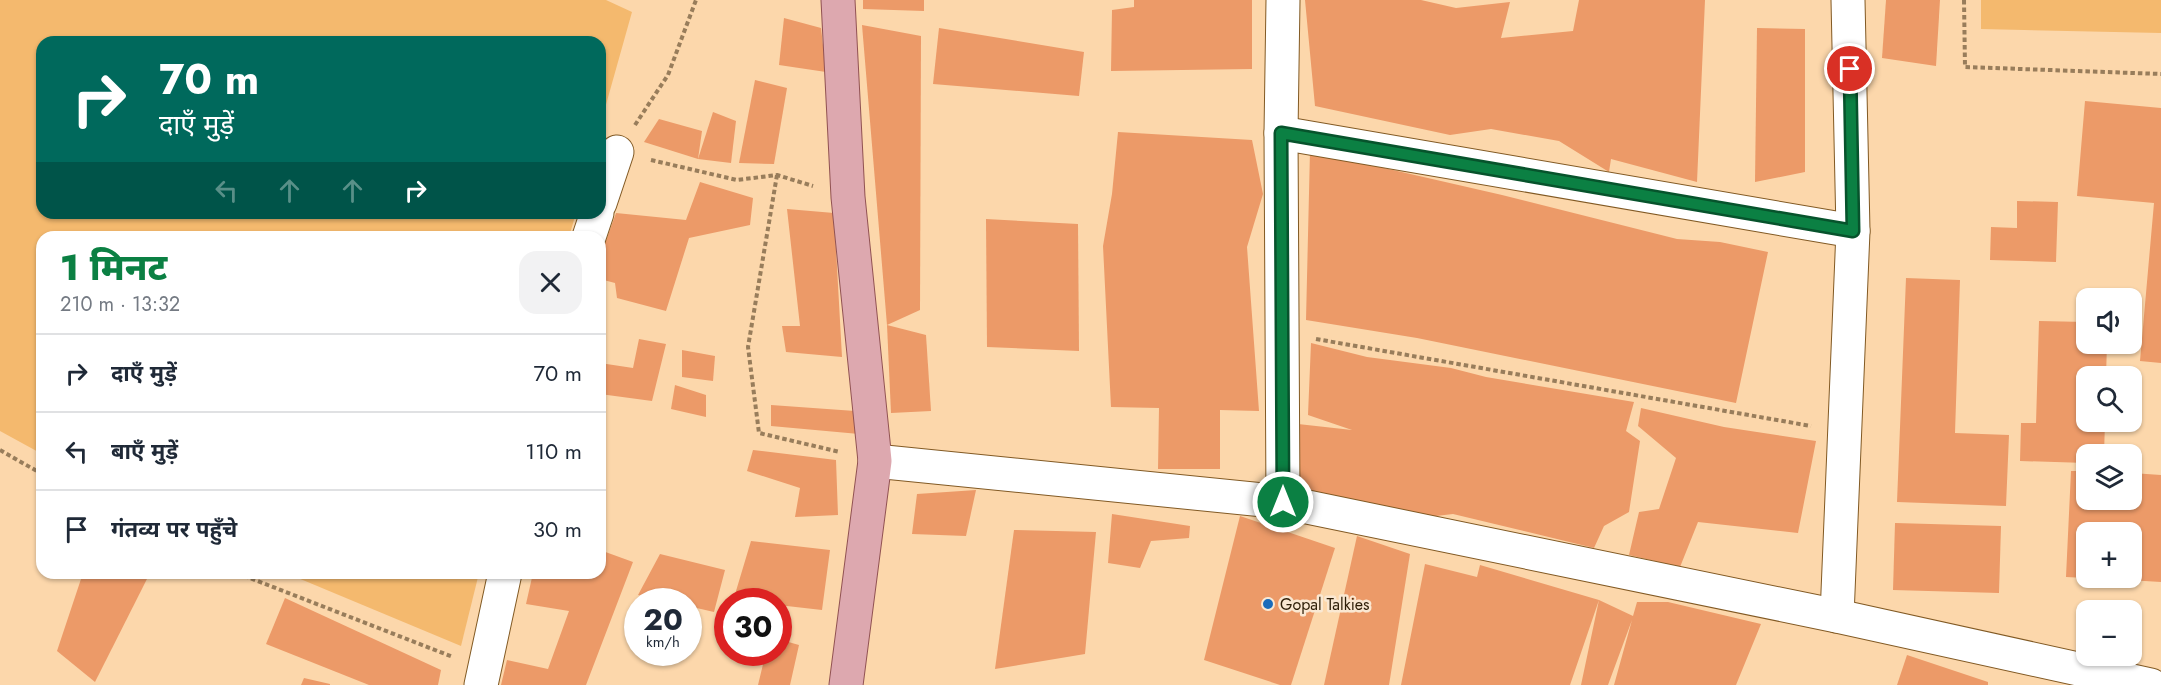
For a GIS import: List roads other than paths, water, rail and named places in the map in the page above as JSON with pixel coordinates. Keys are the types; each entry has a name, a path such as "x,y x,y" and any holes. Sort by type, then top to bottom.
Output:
{"main road":[{"path":"838,0 848,197 875,461 846,685"}],"street":[{"path":"1283,0 1281,133 1283,502"},
{"path":"1837,616 1853,231 1848,0"},
{"path":"1281,133 1853,231"},
{"path":"606,184 616,152"},
{"path":"875,461 1283,502 1837,616 2151,685"},
{"path":"483,678 504,579"}],"place":[{"name":"Gopal Talkies","path":"1268,604"}]}
